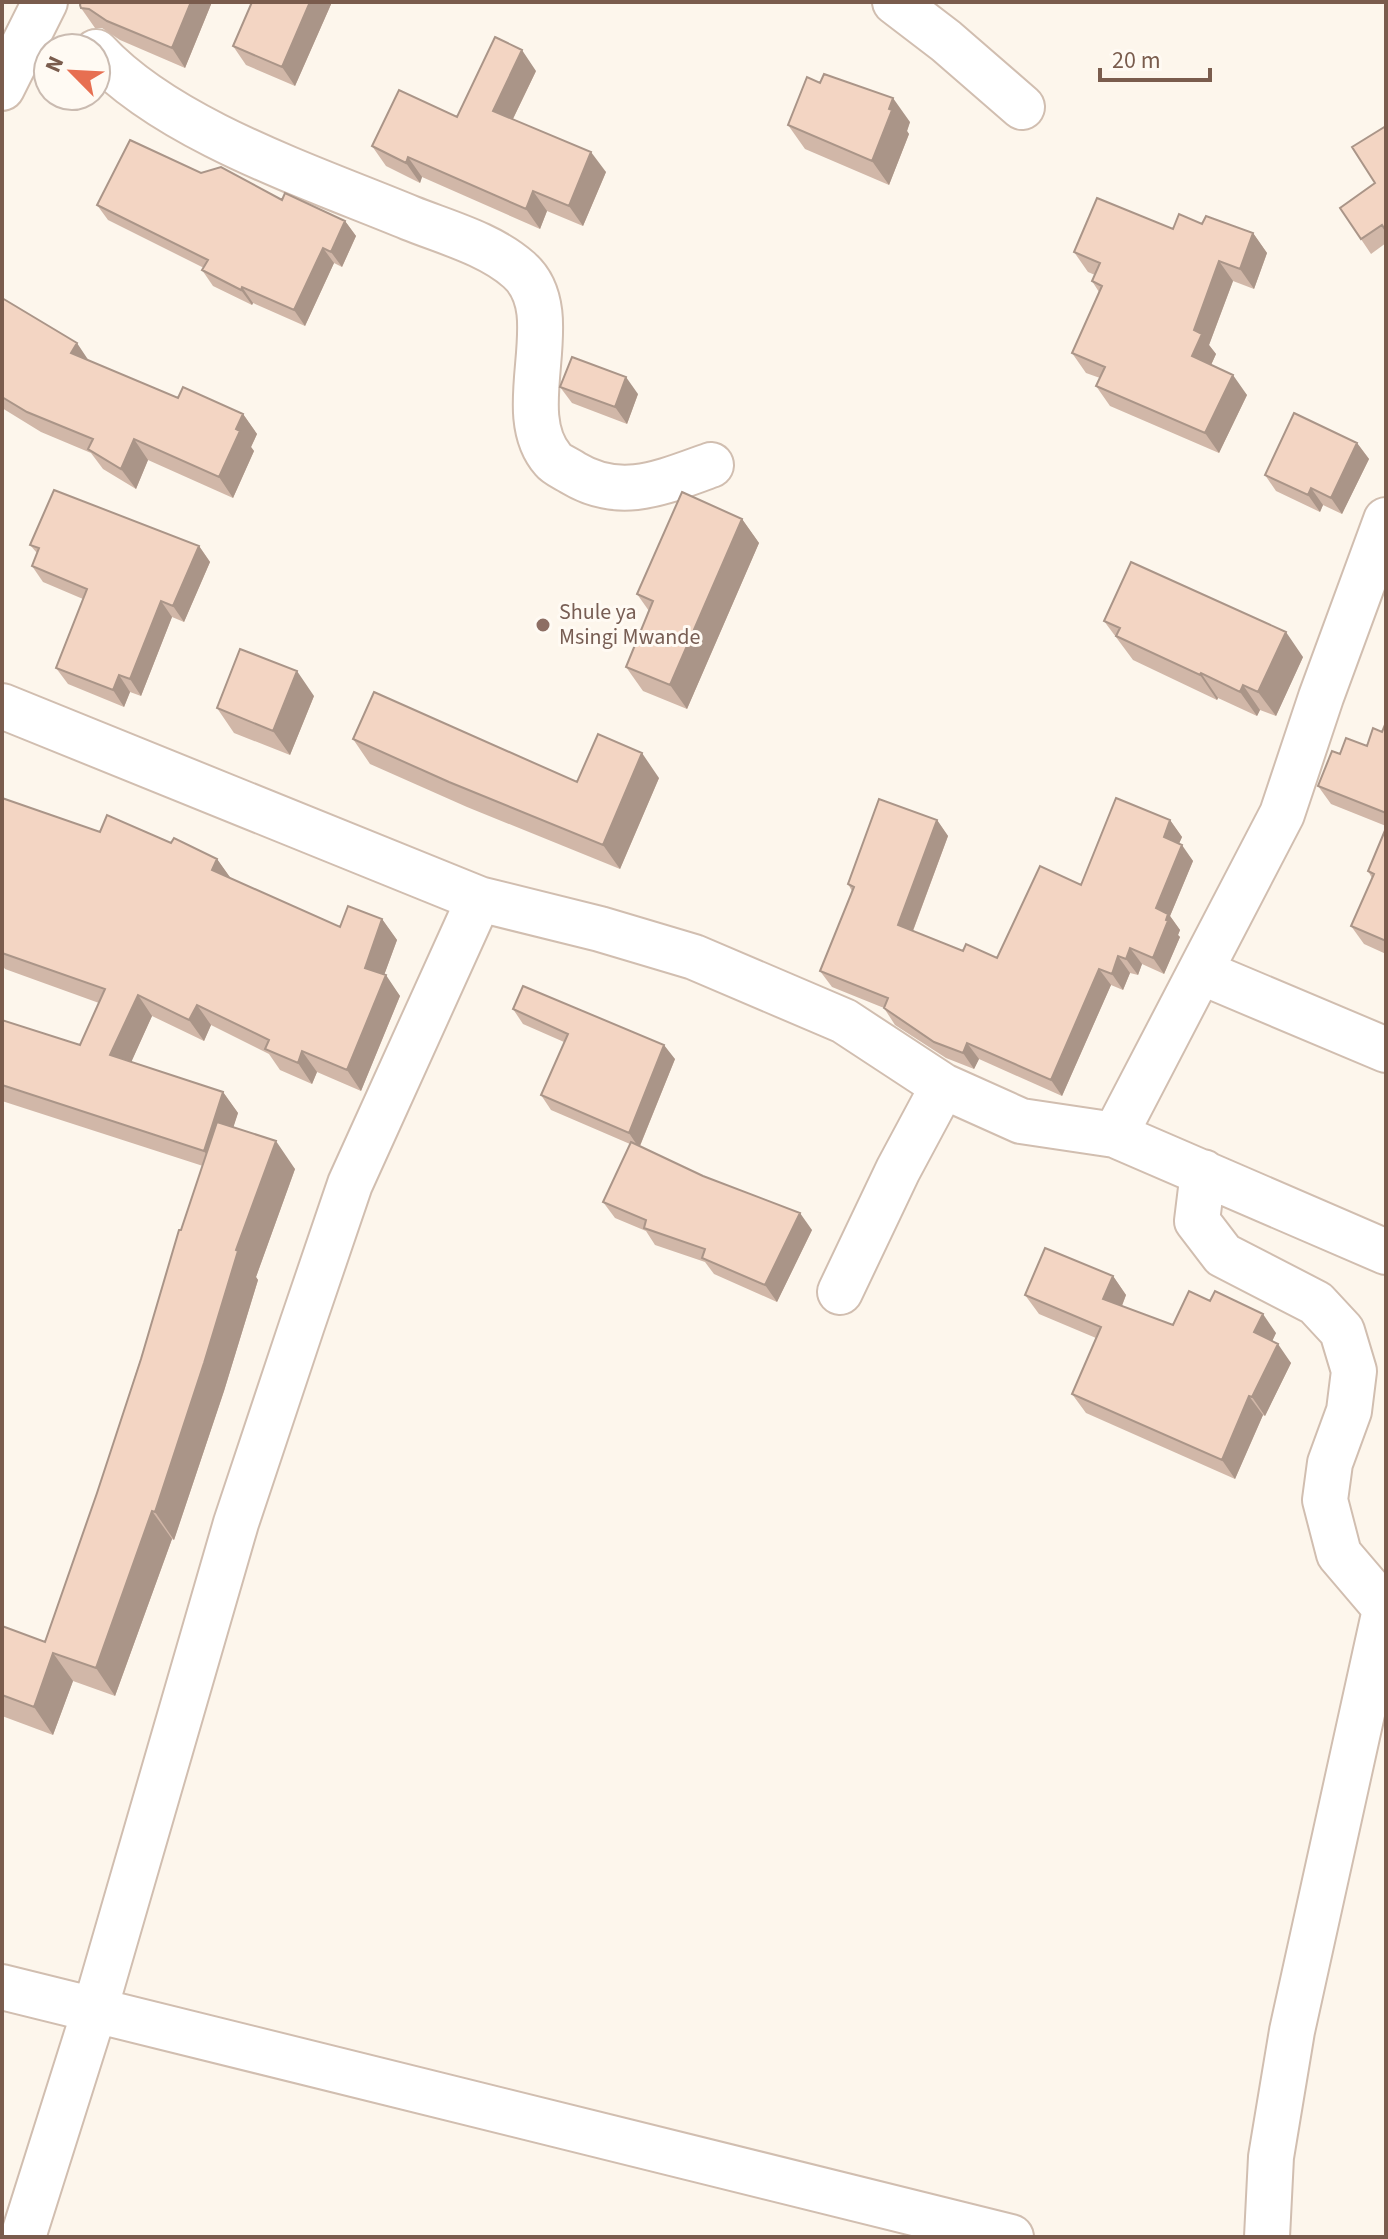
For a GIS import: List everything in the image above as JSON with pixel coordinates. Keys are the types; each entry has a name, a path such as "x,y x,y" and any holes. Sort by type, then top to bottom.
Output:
{"street":[{"path":"2,88 45,2"},
{"path":"52,2 78,32"},
{"path":"895,2 946,41 1022,107"},
{"path":"112,66 169,110 193,123 275,163 468,241 516,267 537,295 537,418 543,442 553,461 590,483 627,490 661,483 711,465"},
{"path":"1115,1135 1282,814 1386,520"},
{"path":"2,706 479,899 600,929 694,957 844,1021 943,1086 1021,1121 1115,1135 1386,1252"},
{"path":"23,2237 95,2009 236,1523 350,1184 479,899"},
{"path":"1201,972 1386,1050"},
{"path":"840,1292 898,1170 943,1086"},
{"path":"1203,1172 1197,1221 1223,1255 1316,1303 1342,1331 1354,1371 1349,1411 1330,1463 1325,1500 1339,1554 1385,1606 1378,1673 1292,2031 1271,2157 1267,2237"},
{"path":"2,1987 1011,2237"}],"building":[{"path":"81,2 191,2 172,48 81,8"},
{"path":"252,2 310,2 282,67 233,46"},
{"path":"495,37 522,50 493,111 591,152 569,206 533,191 526,209 408,157 406,163 372,146 399,90 457,117"},
{"path":"824,74 893,98 889,109 892,110 872,161 788,125 807,77 820,83"},
{"path":"1386,126 1386,231 1382,225 1361,239 1340,208 1375,183 1352,147"},
{"path":"130,140 201,173 221,167 282,200 285,193 345,221 331,252 323,248 294,310 242,287 241,290 202,270 208,260 97,205"},
{"path":"1097,198 1173,229 1179,214 1202,224 1206,216 1253,233 1240,269 1219,261 1194,330 1202,334 1192,356 1233,375 1205,433 1096,386 1105,367 1072,353 1102,286 1092,281 1100,263 1074,252"},
{"path":"2,298 77,343 71,353 178,398 183,387 243,414 236,429 240,431 219,477 134,439 121,469 88,449 93,439 27,412 2,397"},
{"path":"572,357 626,377 615,407 560,387"},
{"path":"1294,413 1357,443 1331,498 1311,488 1308,495 1265,475"},
{"path":"54,490 199,546 173,606 161,601 130,679 119,675 113,690 56,668 87,589 32,566 39,548 30,545"},
{"path":"682,492 742,519 670,685 626,667 653,601 637,594"},
{"path":"1131,562 1286,632 1258,692 1243,685 1240,692 1116,636 1120,628 1104,621"},
{"path":"240,649 297,671 273,731 217,708"},
{"path":"374,692 577,782 598,734 642,753 603,845 353,739"},
{"path":"1386,722 1386,813 1318,786 1332,751 1340,754 1346,738 1367,746 1373,728 1382,732"},
{"path":"2,798 100,832 107,815 171,843 174,838 217,859 212,870 340,927 348,906 382,919 365,968 386,975 347,1070 302,1051 298,1063 265,1049 269,1040 197,1005 189,1020 138,995 110,1055 223,1092 204,1151 2,1085 2,1020 80,1045 105,989 2,953"},
{"path":"1116,798 1170,820 1164,837 1182,845 1156,908 1168,914 1168,921 1153,958 1130,948 1126,959 1118,956 1112,974 1099,969 1051,1080 967,1043 963,1053 934,1042 884,1008 888,998 820,971 854,887 848,884 879,799 937,820 898,925 963,951 966,944 997,958 1040,866 1081,885"},
{"path":"1386,828 1386,941 1351,926 1374,874 1368,871"},
{"path":"523,986 664,1045 629,1133 541,1095 568,1034 513,1009"},
{"path":"217,1122 276,1141 236,1250 204,1363 155,1512 152,1511 96,1668 53,1653 34,1707 2,1695 2,1626 45,1642 97,1493 179,1230"},
{"path":"631,1142 703,1176 800,1213 765,1285 702,1258 705,1249 644,1228 646,1220 603,1202"},
{"path":"1045,1248 1113,1276 1103,1299 1173,1325 1189,1291 1210,1301 1215,1291 1263,1314 1254,1332 1278,1344 1252,1397 1249,1396 1222,1460 1072,1394 1101,1327 1025,1295"}],"place":[{"name":"Shule ya Msingi Mwande","path":"543,625"}]}
